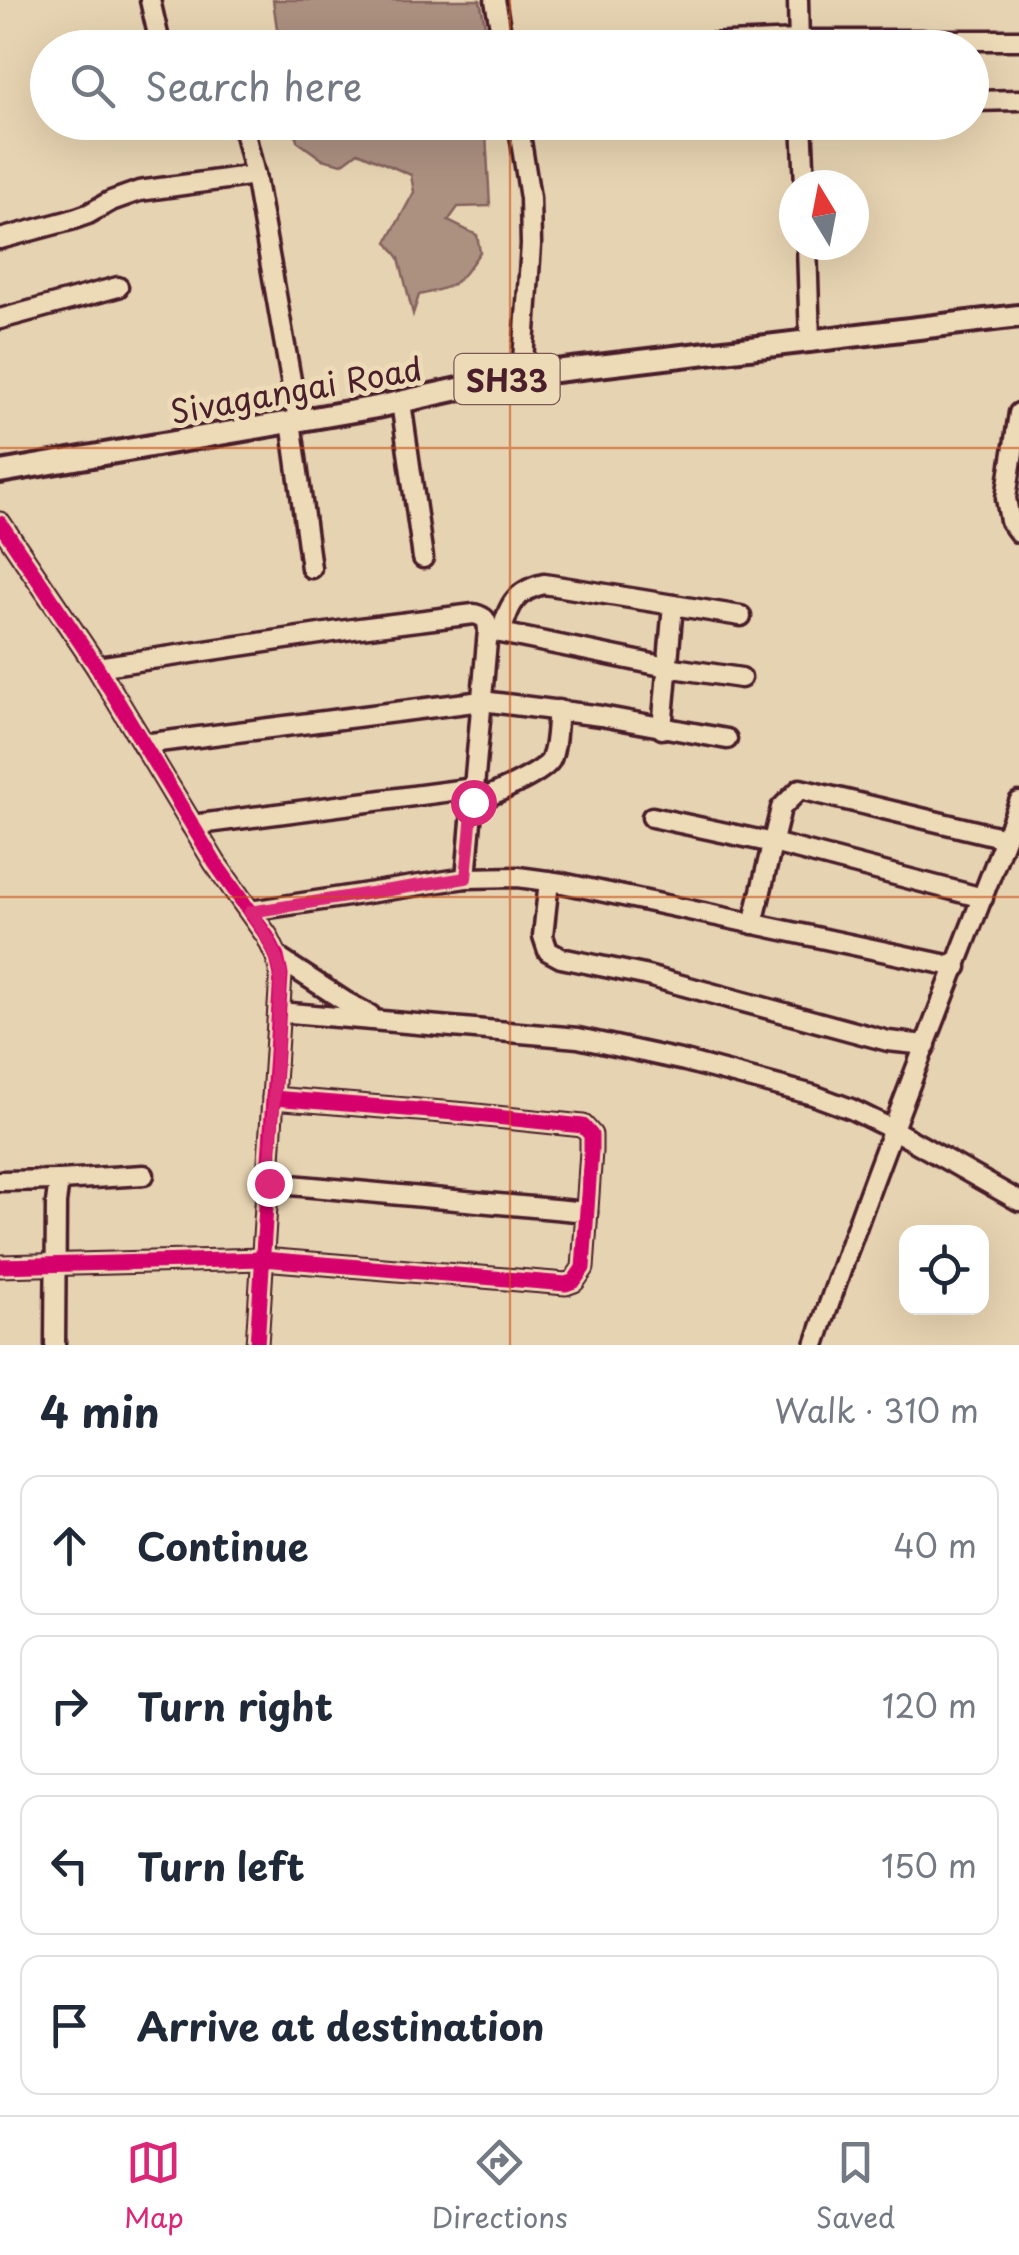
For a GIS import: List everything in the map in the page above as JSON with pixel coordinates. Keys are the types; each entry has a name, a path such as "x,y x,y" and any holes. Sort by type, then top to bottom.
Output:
{"main road":[{"name":"Sivagangai Road","path":"0,472 401,402 522,376 1019,316"}],"street":[{"path":"150,0 157,30"},
{"path":"495,0 501,30"},
{"path":"798,0 799,30"},
{"path":"989,41 1019,40"},
{"path":"989,100 1019,100"},
{"path":"246,140 294,421 311,568"},
{"path":"521,140 530,198 531,245 522,376"},
{"path":"803,140 804,170"},
{"path":"0,239 71,220 138,191 255,175"},
{"path":"807,260 810,342"},
{"path":"0,318 118,287"},
{"path":"401,402 423,558"},
{"path":"1019,413 1006,498 1010,520 1019,534"},
{"path":"0,523 96,666 214,863 268,936 277,957 281,975 279,1012 256,1345"},
{"path":"466,878 482,702 494,632 518,596 544,584 742,616"},
{"path":"662,729 673,605"},
{"path":"96,666 474,614 487,620 494,632 741,678"},
{"path":"143,744 482,702 558,710 726,738"},
{"path":"192,825 498,793 544,770 552,757 558,710"},
{"path":"753,924 781,808 800,788 1006,838"},
{"path":"815,1345 892,1129 1019,802"},
{"path":"652,817 773,843 983,898"},
{"path":"250,912 466,878 518,878 549,881 957,967"},
{"path":"549,881 542,936 548,951 560,958 644,974 888,1041 926,1045"},
{"path":"277,957 380,1020"},
{"path":"279,1012 578,1038 813,1095 892,1129 1019,1201"},
{"path":"0,1266 263,1259 566,1284 574,1281 583,1268 591,1136 584,1126 273,1098"},
{"path":"0,1181 144,1175"},
{"path":"55,1345 59,1180"},
{"path":"269,1183 587,1212"}],"shaded area":[{"path":"273,0 480,0 486,30 277,30"},
{"path":"486,140 490,206 458,207 448,221 477,235 480,252 449,286 419,295 413,314 399,258 387,242 414,192 411,175 358,152 342,164 322,159 297,141"}],"cycle path":[{"path":"0,523 97,667 215,863 267,936 277,957 281,975 257,1345"},
{"path":"0,1266 263,1259 566,1284 574,1281 583,1268 591,1151 591,1135 583,1126 273,1098"}],"route":[{"path":"269,1183 281,975 268,936 250,912 466,878 473,802"}]}
